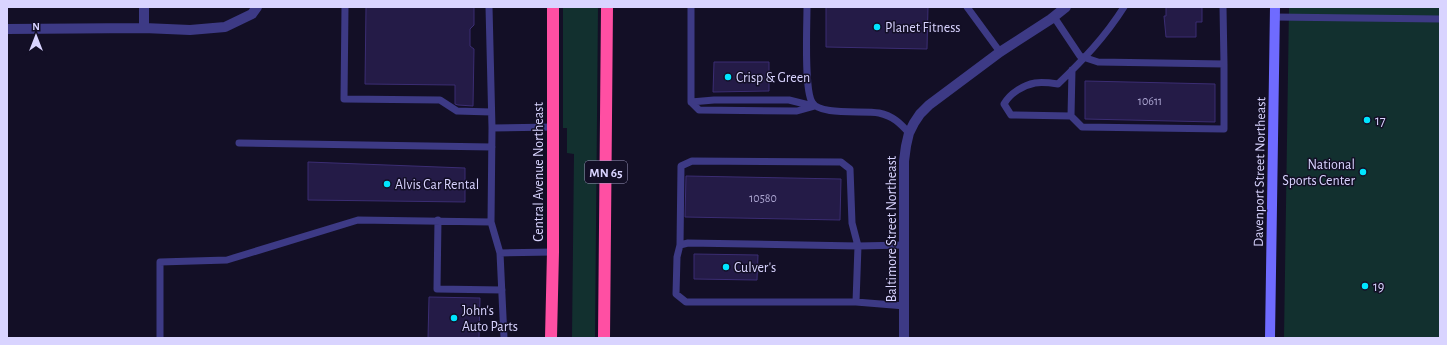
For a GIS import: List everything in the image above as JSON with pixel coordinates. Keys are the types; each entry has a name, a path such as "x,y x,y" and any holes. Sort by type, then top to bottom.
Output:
{"highway":[{"name":"Central Avenue Northeast","path":"551,338 553,252 553,7"},
{"name":"MN 65","path":"604,338 607,7"}],"street":[{"path":"144,7 144,28"},
{"name":"Baltimore Street Northeast","path":"904,338 904,161 909,133 917,118 929,105 1000,52 1054,17 1066,7"},
{"path":"7,29 144,28 190,30 225,27 254,11"},
{"name":"Davenport Street Northeast","path":"1270,338 1275,12"}],"lane":[{"path":"345,7 344,99 440,100 456,111 491,112"},
{"path":"489,7 492,128 492,222 500,253 504,338"},
{"path":"691,7 691,102 699,110 797,110 815,106"},
{"path":"807,7 808,85 811,101 815,106"},
{"path":"967,7 1000,52"},
{"path":"1124,7 1110,29 1085,58 1058,84 1036,83 1025,86 1008,97 1004,104 1010,115 1071,116 1082,127 1224,129 1223,7"},
{"path":"1275,12 1440,19"},
{"path":"1054,17 1080,56 1098,62 1224,64"},
{"path":"1071,116 1072,70"},
{"path":"691,102 714,100 789,100 815,106 828,111 880,113 899,121 909,133"},
{"path":"492,128 553,127"},
{"path":"239,143 492,147"},
{"path":"856,302 858,246 852,223 850,169 841,162 692,161 680,166 680,245 676,257 676,294 686,302 856,302 905,306"},
{"path":"160,338 160,262 227,260 358,220 492,222"},
{"path":"438,220 437,289 502,290"},
{"path":"680,245 688,243 858,246 905,245"},
{"path":"500,253 553,252"}],"green space":[{"path":"563,7 598,7 595,338 572,338 574,154 567,153 567,128 563,128"},
{"name":"National Sports Center","path":"1289,7 1440,7 1440,338 1284,338"}],"building":[{"path":"366,7 474,7 474,25 470,29 470,46 474,49 473,106 455,104 455,85 365,84"},
{"name":"Planet Fitness","path":"826,7 928,7 927,49 826,47"},
{"path":"1166,7 1202,7 1202,22 1196,22 1196,37 1166,37 1164,16 1166,16"},
{"path":"714,62 769,62 769,91 713,92"},
{"path":"1085,81 1215,84 1215,122 1085,119"},
{"name":"Alvis Car Rental","path":"308,162 465,168 465,202 308,200"},
{"path":"686,176 841,179 840,220 685,217"},
{"name":"Culver's","path":"694,254 758,255 757,280 694,279"},
{"name":"John's Auto Parts","path":"429,297 480,298 479,338 428,338"}],"place":[{"name":"Planet Fitness","path":"877,27"},
{"name":"Crisp & Green","path":"728,77"},
{"name":"17","path":"1367,120"},
{"name":"National Sports Center","path":"1363,172"},
{"name":"Alvis Car Rental","path":"387,184"},
{"name":"Culver's","path":"726,267"},
{"name":"19","path":"1365,286"},
{"name":"John's Auto Parts","path":"454,318"}]}
